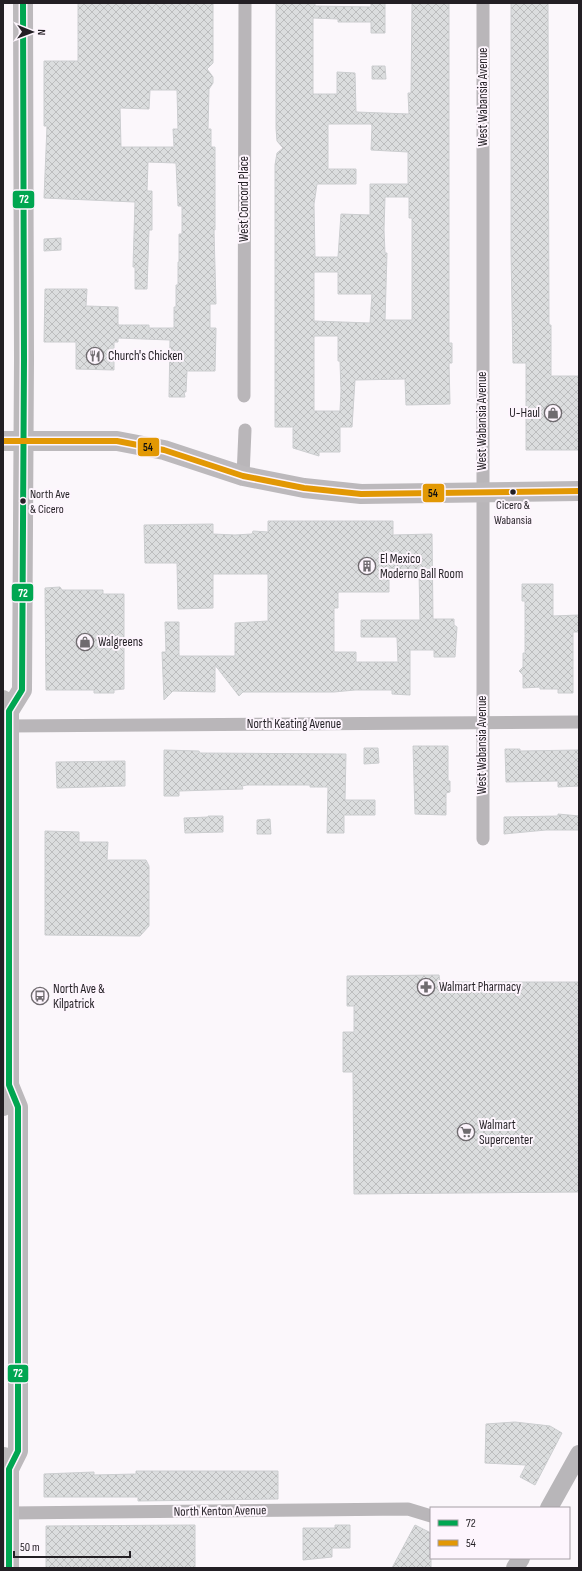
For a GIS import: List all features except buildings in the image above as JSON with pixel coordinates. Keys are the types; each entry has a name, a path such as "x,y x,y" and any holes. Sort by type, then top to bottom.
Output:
{"main road":[{"path":"3,1106 9,1085 6,938 7,712 22,690 23,3"},
{"path":"3,441 117,441 164,450 244,476 304,488 361,494 579,491"},
{"path":"9,1085 18,1107 19,1220 18,1451 6,1461 9,1513 9,1568"},
{"path":"550,1507 579,1454"}],"street":[{"name":"West Concord Place","path":"244,396 245,3"},
{"name":"West Wabansia Avenue","path":"482,3 483,839"},
{"path":"244,476 245,430"},
{"name":"North Keating Avenue","path":"7,712 482,723 579,722"},
{"name":"North Kenton Avenue","path":"9,1513 408,1509 430,1516"}],"transit line":[{"name":"72","path":"9,1568 9,1469 18,1451 18,1107 9,1085 9,711 22,690 24,360 23,3"},
{"name":"54","path":"3,441 117,441 164,450 243,476 304,488 361,494 579,491"}],"place":[{"name":"Church's Chicken","path":"95,356"},
{"name":"U-Haul","path":"553,413"},
{"name":"Cicero & Wabansia","path":"513,492"},
{"name":"North Ave & Cicero","path":"23,501"},
{"name":"El Mexico Moderno Ball Room","path":"367,566"},
{"name":"Walgreens","path":"85,642"},
{"name":"Walmart Pharmacy","path":"426,987"},
{"name":"North Ave & Kilpatrick","path":"40,996"},
{"name":"Walmart Supercenter","path":"466,1132"}]}
